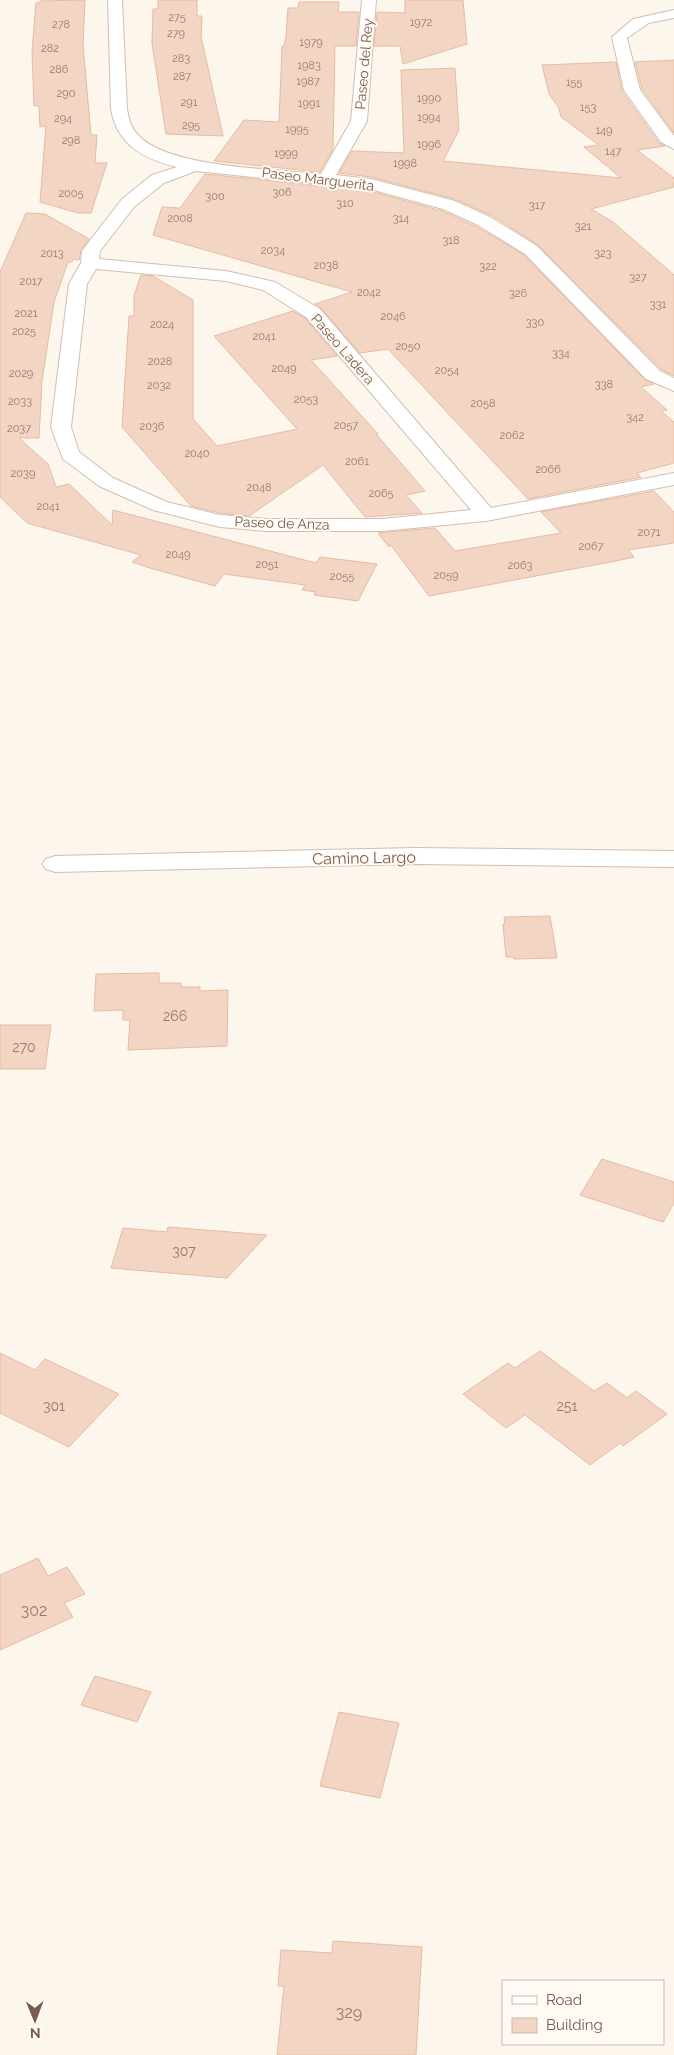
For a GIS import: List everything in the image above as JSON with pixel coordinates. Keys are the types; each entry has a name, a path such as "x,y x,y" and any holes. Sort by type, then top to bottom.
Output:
{"street":[{"name":"Paseo Marguerita","path":"115,0 118,108 122,126 134,141 161,158 195,166 371,184 449,205 484,221 531,250 652,374 674,385"},
{"name":"Paseo del Rey","path":"326,179 359,121 369,0"},
{"path":"674,14 644,18 632,24 619,38 632,90 667,139 674,144"},
{"name":"Paseo de Anza","path":"195,166 158,179 130,200 91,251 90,263 78,284 61,427 70,455 106,482 160,506 220,521 267,525 382,525 486,515 674,480"},
{"name":"Paseo Ladera","path":"90,263 226,276 269,286 313,313 486,515"},
{"name":"Camino Largo","path":"55,864 415,856 674,859"}],"building":[{"path":"85,0 83,45 91,135 97,135 95,163 107,163 91,213 78,213 40,202 46,126 40,127 39,106 34,106 32,51 36,3 40,3 40,1"},
{"path":"158,0 197,0 197,16 202,16 201,36 223,136 166,134 152,43 153,9 158,9"},
{"path":"405,0 463,0 467,44 403,64 400,46 374,46 377,12 405,13"},
{"path":"299,2 339,2 338,12 359,12 356,46 335,46 333,149 320,172 214,161 244,120 279,122 282,46 284,46 286,37 288,8 298,8"},
{"path":"674,60 674,133 642,89 635,62"},
{"path":"616,62 622,91 659,143 665,146 637,150 674,178 674,187 591,209 613,222 674,275 674,376 661,369 538,245 491,215 455,199 371,177 339,173 352,151 404,153 401,70 455,68 459,130 443,161 621,178 584,147 599,145 561,117 559,108 549,94 542,65"},
{"path":"205,174 370,191 442,211 477,227 524,255 645,380 654,384 641,387 667,410 661,411 674,422 674,463 637,473 641,477 528,499 388,349 360,353 321,308 315,304 352,292 153,235 162,207 180,208"},
{"path":"26,213 45,214 89,239 81,250 79,260 73,259 72,262 68,262 54,302 42,381 39,438 19,438 48,464 56,487 69,484 112,525 113,510 316,563 320,557 377,564 358,601 314,595 316,592 302,590 305,585 224,574 215,586 150,568 132,562 141,555 27,523 0,497 0,272"},
{"path":"141,275 153,276 193,300 193,419 217,446 297,429 214,336 293,311 305,318 337,356 311,360 378,434 376,434 425,491 406,495 422,513 365,517 323,465 249,516 220,513 191,506 122,427 129,316 134,316 134,296"},
{"path":"654,491 674,512 674,543 628,550 634,557 616,561 429,596 390,544 389,547 378,533 435,528 455,551 561,533 541,512"},
{"path":"550,916 557,958 514,959 514,957 506,957 504,917"},
{"path":"159,973 159,983 181,983 181,987 200,987 200,991 228,990 227,1046 128,1050 130,1020 123,1020 123,1010 94,1011 96,974"},
{"path":"0,1025 51,1025 45,1069 0,1069"},
{"path":"602,1159 674,1182 674,1203 663,1222 580,1195"},
{"path":"168,1227 267,1235 227,1278 111,1268 123,1228 167,1232"},
{"path":"540,1351 594,1391 607,1383 627,1398 636,1391 667,1414 623,1446 620,1443 590,1465 525,1415 506,1428 463,1394 508,1363 515,1368"},
{"path":"0,1353 35,1370 45,1359 119,1394 69,1447 0,1413"},
{"path":"38,1558 48,1576 67,1567 85,1594 64,1603 73,1617 0,1650 0,1575"},
{"path":"95,1676 151,1692 137,1722 81,1705"},
{"path":"339,1712 399,1723 380,1798 320,1786"},
{"path":"333,1941 422,1947 416,2055 277,2055 284,1986 278,1986 281,1950 332,1953"}]}
